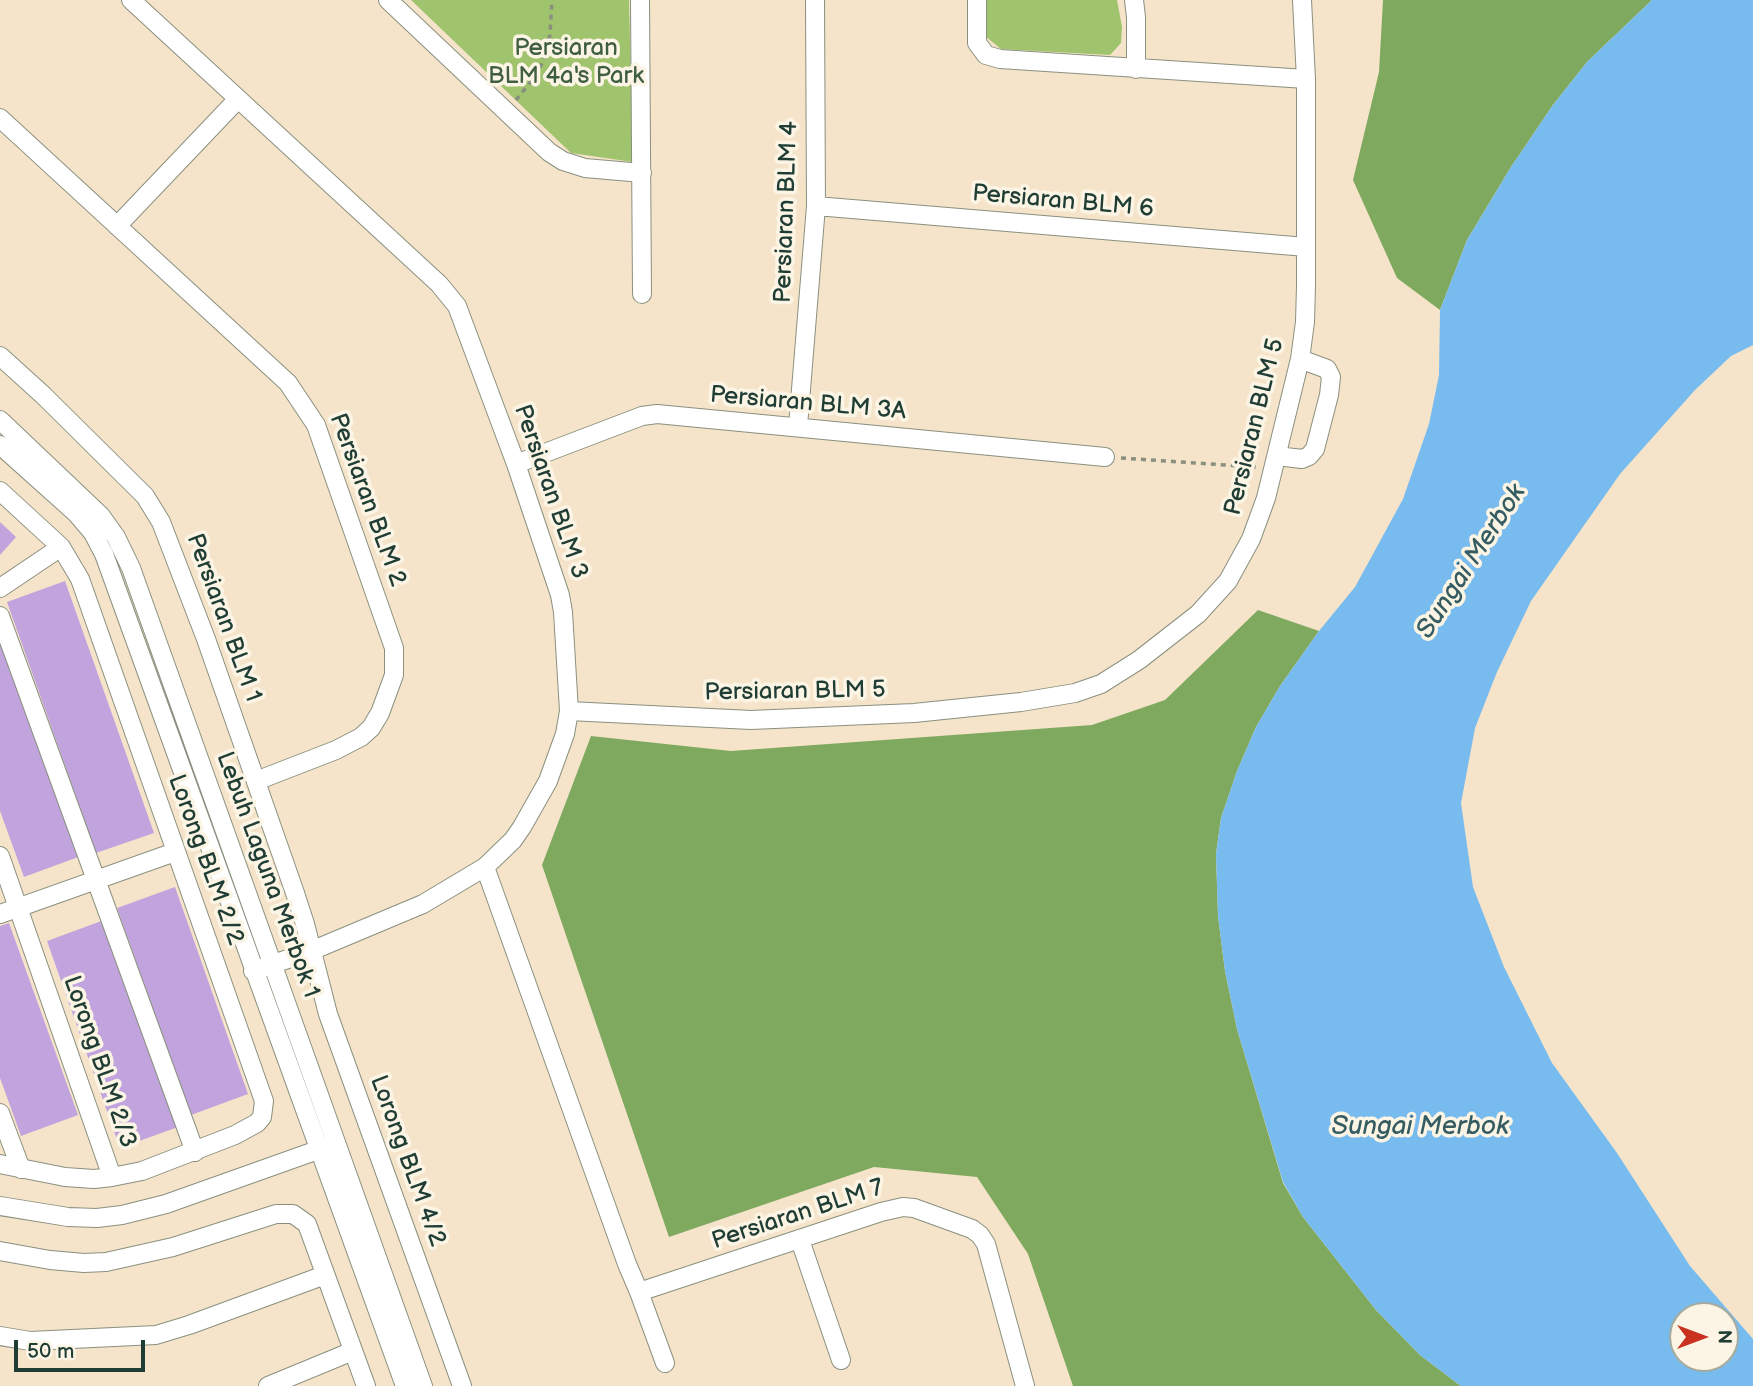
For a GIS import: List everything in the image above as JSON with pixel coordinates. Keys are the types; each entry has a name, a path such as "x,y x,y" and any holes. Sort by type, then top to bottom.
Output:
{"street":[{"name":"Persiaran BLM 3","path":"131,0 453,299 464,321 516,464 560,595 569,711 565,734 532,811 513,840 485,867 443,894 312,951 253,971"},
{"path":"388,0 506,112 563,161 585,168 642,173"},
{"path":"640,0 642,294"},
{"name":"Persiaran BLM 4","path":"798,426 816,206 815,0"},
{"path":"977,0 977,43 986,55 1000,59 1306,79"},
{"path":"1134,0 1136,69"},
{"name":"Persiaran BLM 5","path":"569,711 751,720 838,718 956,710 1075,693 1101,684 1124,670 1186,624 1211,600 1227,581 1251,539 1266,498 1300,359 1305,322 1306,247 1306,79 1302,0"},
{"path":"117,226 238,99"},
{"name":"Persiaran BLM 2","path":"0,118 288,383 316,425 394,648 395,662 390,688 371,728 348,745 256,781"},
{"name":"Persiaran BLM 6","path":"816,206 1306,247"},
{"name":"Persiaran BLM 1","path":"0,356 43,394 153,506 206,639 312,951"},
{"path":"1275,462 1302,459 1315,449 1329,395 1331,377 1327,369 1300,359"},
{"name":"Persiaran BLM 3A","path":"516,464 631,420 657,414 1105,457"},
{"name":"Lebuh Laguna Merbok 1","path":"0,420 101,516 116,537 131,568 423,1386"},
{"name":"Lebuh Laguna Merbok 1","path":"0,445 76,513 93,533 104,554 405,1386"},
{"name":"Lorong BLM 2/2","path":"0,491 61,547 79,579 264,1101 262,1117 257,1123 195,1152 142,1171 112,1177"},
{"path":"0,588 61,547"},
{"path":"0,616 195,1152"},
{"path":"0,914 175,852"},
{"name":"Lorong BLM 2/3","path":"0,856 112,1177 65,1177 0,1164"},
{"path":"485,867 665,1363"},
{"name":"Lorong BLM 4/2","path":"312,951 328,1014 462,1386"},
{"path":"0,1113 21,1169"},
{"path":"0,1206 68,1217 122,1215 166,1204 336,1144"},
{"name":"Persiaran BLM 7","path":"639,1292 881,1212 903,1208 928,1212 972,1229 986,1244 1024,1386"},
{"path":"0,1251 50,1260 106,1262 173,1247 286,1212 300,1217 307,1224 366,1386"},
{"path":"800,1240 841,1360"},
{"path":"0,1336 30,1341 156,1335 325,1275"},
{"path":"275,1385 353,1350"}],"path":[{"path":"506,112 533,79 544,60 550,35 552,0"},
{"path":"1105,457 1275,462"}],"green space":[{"name":"Persiaran BLM 4a's Park","path":"411,0 629,0 633,162 571,153"},
{"path":"985,0 1117,0 1122,27 1121,43 1110,55 1001,49 985,36"},
{"path":"1383,0 1652,0 1587,62 1553,105 1511,167 1467,240 1440,310 1397,278 1353,180 1379,72"},
{"path":"1258,610 1319,631 1280,686 1256,727 1221,818 1216,854 1218,916 1225,971 1237,1029 1283,1183 1303,1217 1376,1310 1420,1355 1461,1386 1073,1386 1028,1254 977,1177 874,1167 669,1237 542,865 591,736 731,751 1092,725 1165,700"}],"water":[{"name":"Sungai Merbok","path":"1652,0 1753,0 1753,345 1731,356 1695,390 1620,474 1531,601 1497,672 1475,728 1461,803 1473,887 1504,967 1552,1063 1617,1153 1690,1266 1721,1302 1669,1302 1669,1372 1739,1372 1739,1323 1753,1339 1753,1386 1461,1386 1420,1355 1376,1310 1303,1217 1283,1182 1237,1029 1225,971 1218,916 1216,854 1221,818 1237,771 1256,727 1280,686 1319,631 1355,587 1403,499 1429,424 1439,375 1440,310 1467,240 1511,167 1553,105 1587,62"}],"building":[{"path":"0,522 16,537 0,555"},
{"path":"65,581 154,833 96,853 7,602"},
{"path":"0,631 81,856 24,877 0,811"},
{"path":"175,887 248,1094 191,1115 117,908"},
{"path":"104,920 178,1127 120,1148 47,941"},
{"path":"9,923 78,1115 21,1136 0,1078 0,926"}]}
